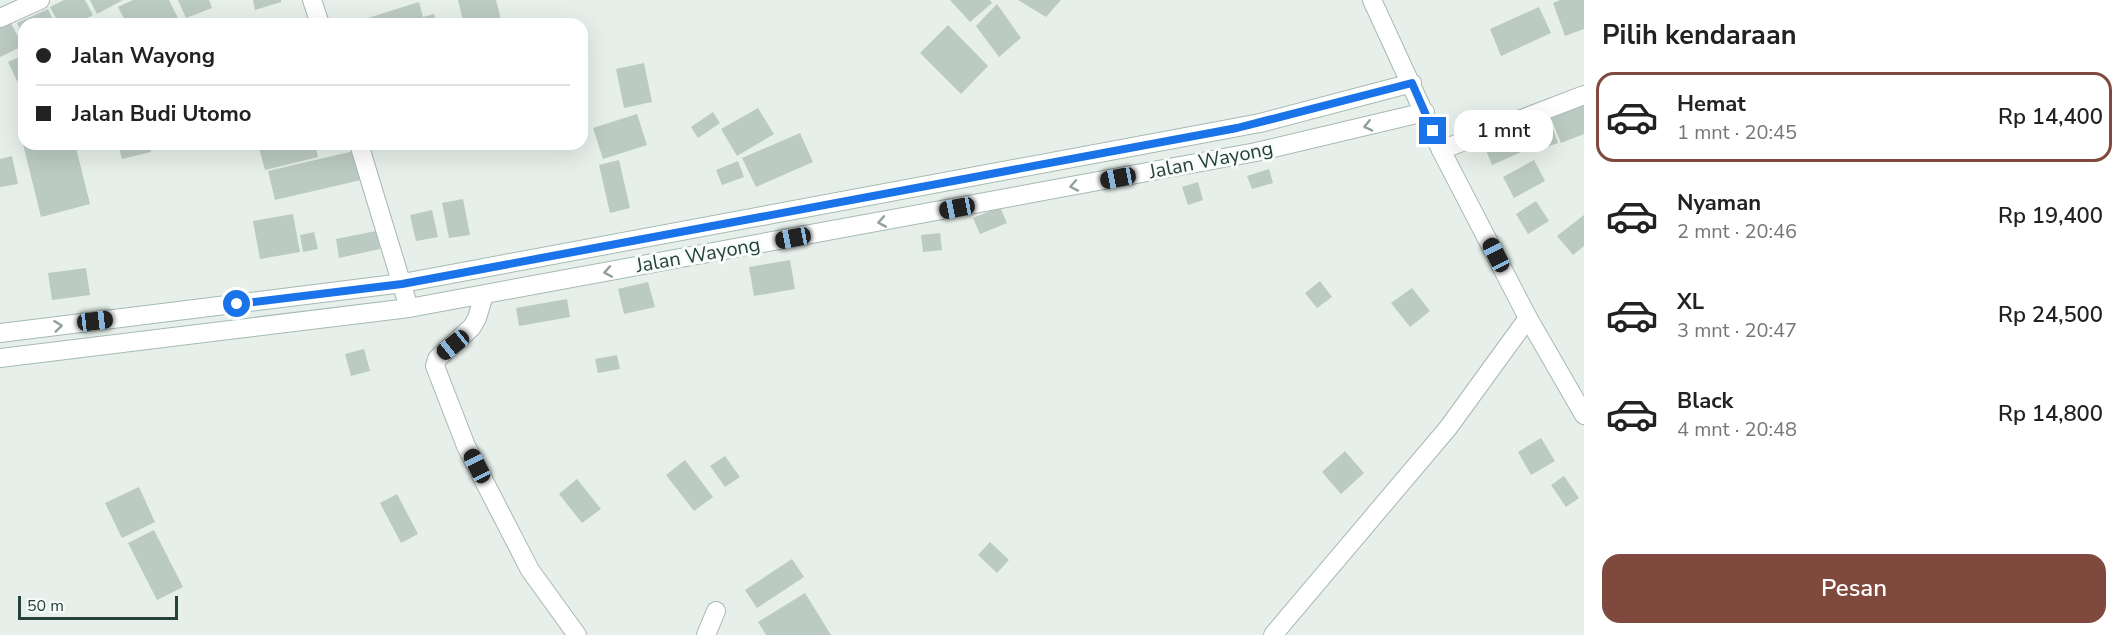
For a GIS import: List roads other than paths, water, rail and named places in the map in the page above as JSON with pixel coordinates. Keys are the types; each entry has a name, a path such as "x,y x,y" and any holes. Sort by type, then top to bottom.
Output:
{"street":[{"path":"0,18 40,0"},
{"path":"312,0 318,18"},
{"path":"1372,0 1441,150 1528,318 1584,415"},
{"name":"Jalan Wayong","path":"0,333 402,284 1260,123 1412,83"},
{"path":"1441,150 1584,95"},
{"name":"Jalan Wayong","path":"0,358 409,308 1244,154 1425,112"},
{"path":"361,150 409,308"},
{"path":"484,295 472,327 437,359 435,366 466,446 530,570 577,635"},
{"path":"1273,635 1448,428 1528,318"},
{"path":"706,635 716,610"}]}
